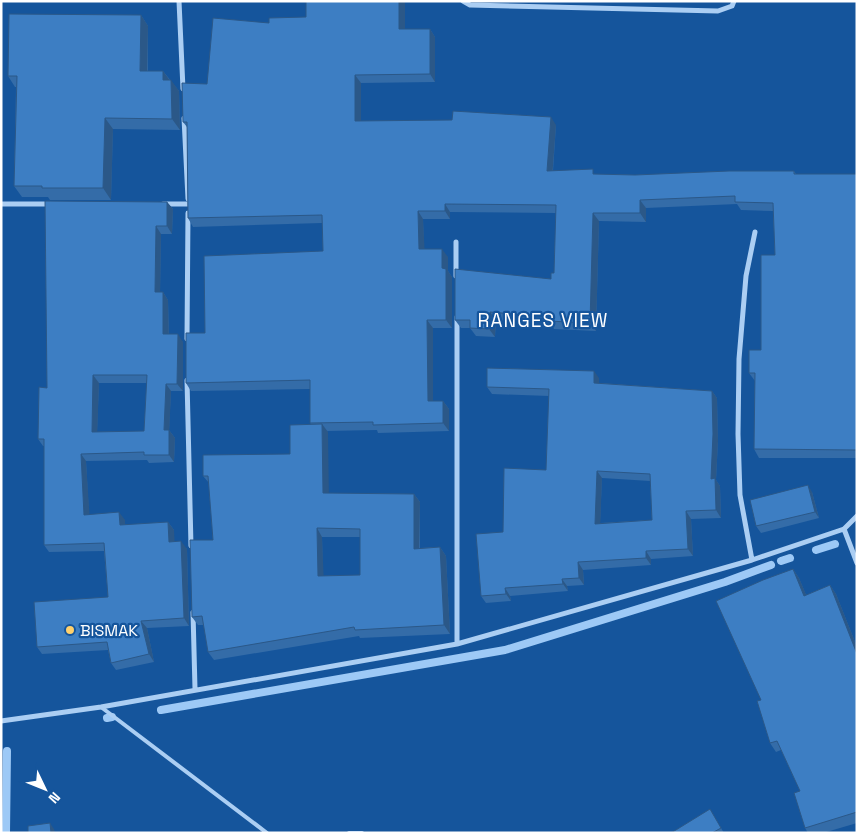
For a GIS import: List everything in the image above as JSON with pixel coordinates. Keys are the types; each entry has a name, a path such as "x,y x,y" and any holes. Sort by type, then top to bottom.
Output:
{"street":[{"path":"179,1 183,98"},
{"path":"463,1 470,5 718,11 732,6 734,1"},
{"path":"184,108 188,204 187,342"},
{"path":"1,204 60,204"},
{"path":"158,204 188,204"},
{"path":"752,560 740,495 738,434 739,359 746,276 755,232"},
{"path":"456,242 456,281"},
{"path":"456,310 457,644"},
{"path":"187,372 191,550"},
{"path":"1,721 101,707 457,644 752,560 844,529 857,516"},
{"path":"844,529 857,563"},
{"path":"193,610 195,689"}],"lane":[{"path":"101,707 267,833"},
{"path":"349,833 362,833"}],"building":[{"path":"306,1 399,1 399,29 430,29 430,74 355,75 355,121 452,120 453,111 551,117 547,171 593,169 593,174 635,175 729,171 794,171 794,174 857,174 857,450 754,449 755,373 749,373 749,350 761,350 761,255 775,255 773,203 735,202 735,196 640,200 640,213 593,213 590,323 548,321 549,317 490,312 489,329 470,328 470,320 455,320 455,269 551,279 551,273 554,273 556,205 445,204 445,211 418,211 419,249 442,249 442,268 446,269 446,320 427,320 428,401 443,401 443,423 373,425 373,422 310,423 310,380 186,383 186,333 205,333 204,256 323,251 322,215 188,218 187,122 183,122 182,83 207,84 213,18 269,23 269,18 306,17"},
{"path":"9,14 141,15 140,71 163,71 163,80 171,80 172,119 105,118 103,188 14,186 17,76 8,76"},
{"path":"45,201 167,202 167,226 156,226 155,292 163,292 163,334 178,334 177,384 166,384 164,430 169,430 169,455 144,455 144,452 81,454 84,515 119,512 120,525 168,522 169,542 181,541 184,618 141,621 149,654 111,663 107,642 37,647 34,602 108,597 104,543 44,545 44,439 38,439 39,387 47,388","holes":["93,375 147,375 144,431 92,432"]},
{"path":"487,368 594,371 594,383 712,391 711,479 715,478 716,510 686,511 688,549 646,551 646,558 578,562 579,578 562,579 563,584 505,588 506,594 481,596 476,534 503,532 504,468 546,470 549,389 487,387","holes":["597,471 650,474 652,520 595,524"]},
{"path":"322,424 323,493 414,494 414,549 440,547 444,625 355,630 354,627 208,652 202,616 192,617 190,540 213,540 208,476 203,476 203,455 290,454 290,425","holes":["317,528 360,529 360,575 318,576"]},
{"path":"808,485 815,512 756,526 750,500"},
{"path":"793,569 804,596 830,585 857,654 857,812 805,828 794,793 800,791 777,741 770,743 757,701 761,700 716,601"},
{"path":"710,809 721,828 712,833 671,833"},
{"path":"50,823 51,833 28,833 28,826"}],"waterway":[{"path":"816,550 835,544"},
{"path":"781,561 790,558"},
{"path":"161,710 505,650 725,582 771,565"},
{"path":"107,718 112,717"},
{"path":"6,833 7,751"}],"place":[{"name":"BISMAK","path":"70,630"}],"district":[{"name":"RANGES VIEW","path":"543,320"}]}
